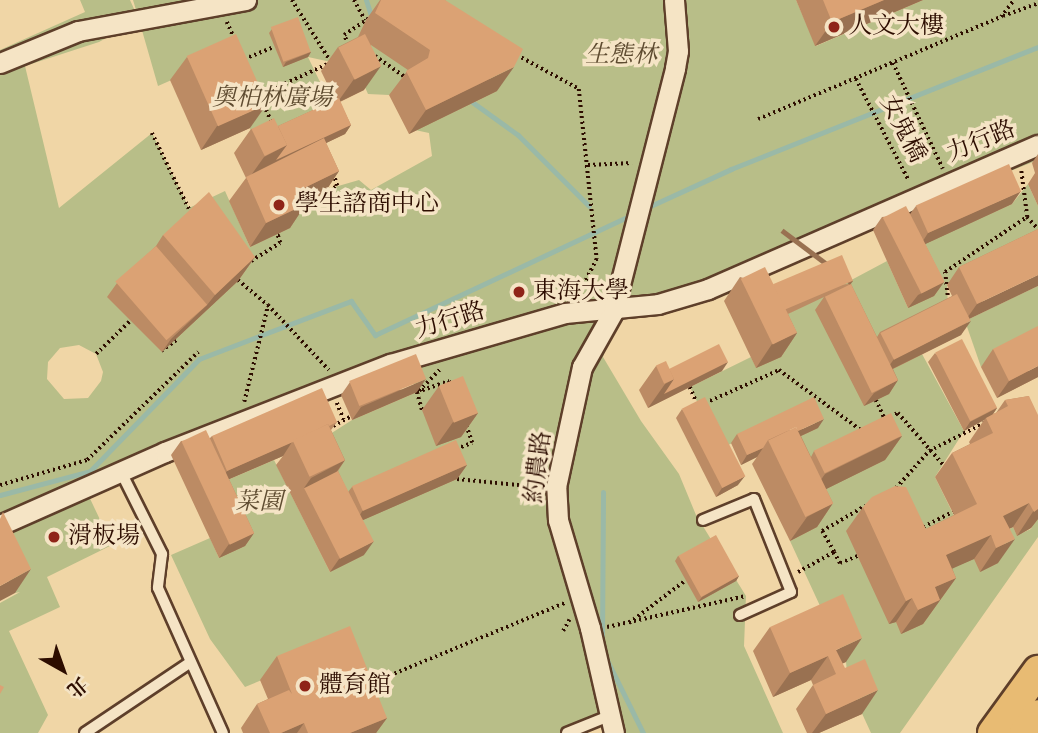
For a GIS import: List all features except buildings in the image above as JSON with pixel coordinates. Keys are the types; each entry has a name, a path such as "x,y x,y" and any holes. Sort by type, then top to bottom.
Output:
{"main road":[{"path":"993,733 1038,671"},
{"path":"1025,733 1038,715"}],"street":[{"path":"0,64 78,31 220,7 246,0"},
{"path":"652,162 678,51 674,0"},
{"name":"力行路","path":"0,525 121,472 340,383 535,321 579,312 613,312 658,304 708,289 949,181 1038,145"},
{"name":"約農路","path":"611,724 581,596 558,520 556,486 582,367 613,312 652,162"}],"lane":[{"path":"121,472 162,554 158,588 188,663 223,733"},
{"path":"703,520 754,499 791,592 740,615"},
{"path":"85,733 188,663"},
{"path":"567,733 611,724"}],"path":[{"path":"292,0 331,62"},
{"path":"354,0 365,20"},
{"path":"1001,17 1014,0"},
{"path":"758,119 1038,3"},
{"path":"220,7 238,47"},
{"path":"350,52 344,35 376,15"},
{"path":"244,59 274,47"},
{"path":"509,50 579,89 597,258 578,298 579,312"},
{"path":"367,51 411,82"},
{"path":"241,53 249,71"},
{"path":"249,98 341,57"},
{"path":"511,64 520,57"},
{"name":"女鬼橋","path":"893,64 949,181"},
{"name":"女鬼橋","path":"856,79 916,196"},
{"path":"254,83 276,133"},
{"path":"152,133 193,216 183,225"},
{"path":"588,165 652,162"},
{"path":"315,197 337,186 330,163"},
{"path":"1021,166 1027,217 1038,229"},
{"path":"948,307 945,272 1027,217"},
{"path":"247,264 280,243 277,234 287,227"},
{"path":"230,270 268,305 340,383"},
{"path":"231,282 239,273"},
{"path":"242,412 268,305"},
{"path":"123,312 139,328"},
{"path":"96,354 131,320"},
{"path":"154,344 162,352 180,335"},
{"path":"0,485 88,460 198,352"},
{"path":"690,387 698,406 779,370 862,430"},
{"path":"422,410 417,392 449,381 454,393"},
{"path":"876,400 885,419"},
{"path":"850,436 898,413 948,470"},
{"path":"325,430 350,417"},
{"path":"891,491 902,485 929,451 996,417"},
{"path":"447,453 472,443 463,418"},
{"path":"457,479 518,488"},
{"path":"865,553 840,563 822,531 868,505"},
{"path":"912,532 953,512"},
{"path":"789,577 834,552"},
{"path":"686,580 627,624 757,592"},
{"path":"363,687 581,596"}],"green space":[{"name":"東海大學","path":"80,0 130,0 139,20 133,0 796,0 816,46 923,0 1038,0 1038,160 884,222 616,311 603,357 641,421 679,474 696,515 746,596 744,646 783,733 615,733 608,716 567,733 367,733 333,650 245,687 210,639 171,555 210,538 219,558 218,484 274,460 330,572 337,503 327,436 352,420 417,392 404,360 85,488 112,545 47,577 60,607 9,631 48,715 38,733 0,733 0,603 20,592 15,593 0,564 0,50 85,12","holes":["139,20 158,86 219,59 256,142 332,107 308,57 331,62 350,53 368,94 389,95 411,85 413,74 415,130 429,133 432,156 371,190 359,180 321,191 283,214 289,228 250,247 225,191 189,208 152,133 59,208 25,66 99,42","79,345 96,354 103,372 101,381 88,398 64,399 47,379 48,362 60,348"]},
{"path":"1028,184 1038,206 1038,240 947,284 948,307 922,354 964,431 935,477 960,528 929,579 1013,527 1017,535 1031,529 1038,514 1038,537 900,733 871,733 848,683 846,662 790,541 816,527 778,447 817,428 807,407 720,449 690,387 751,357 756,367 765,326 887,261 908,308 912,249 1012,204"},
{"path":"1038,286 1038,338 981,367 965,321"}],"waterway":[{"path":"366,0 373,21"},
{"path":"646,208 731,169 1038,47"},
{"path":"468,99 518,135 589,206"},
{"path":"0,495 90,471 199,359 351,301 375,335 631,215"},
{"path":"602,642 603,492"},
{"path":"604,654 643,733"}],"place":[{"name":"人文大樓","path":"834,27"},
{"name":"學生諮商中心","path":"279,205"},
{"name":"東海大學","path":"519,292"},
{"name":"滑板場","path":"54,537"},
{"name":"體育館","path":"305,686"}],"park label":[{"name":"生態林","path":"621,56"},
{"name":"奧柏林廣場","path":"272,99"},
{"name":"菜園","path":"259,503"}]}
